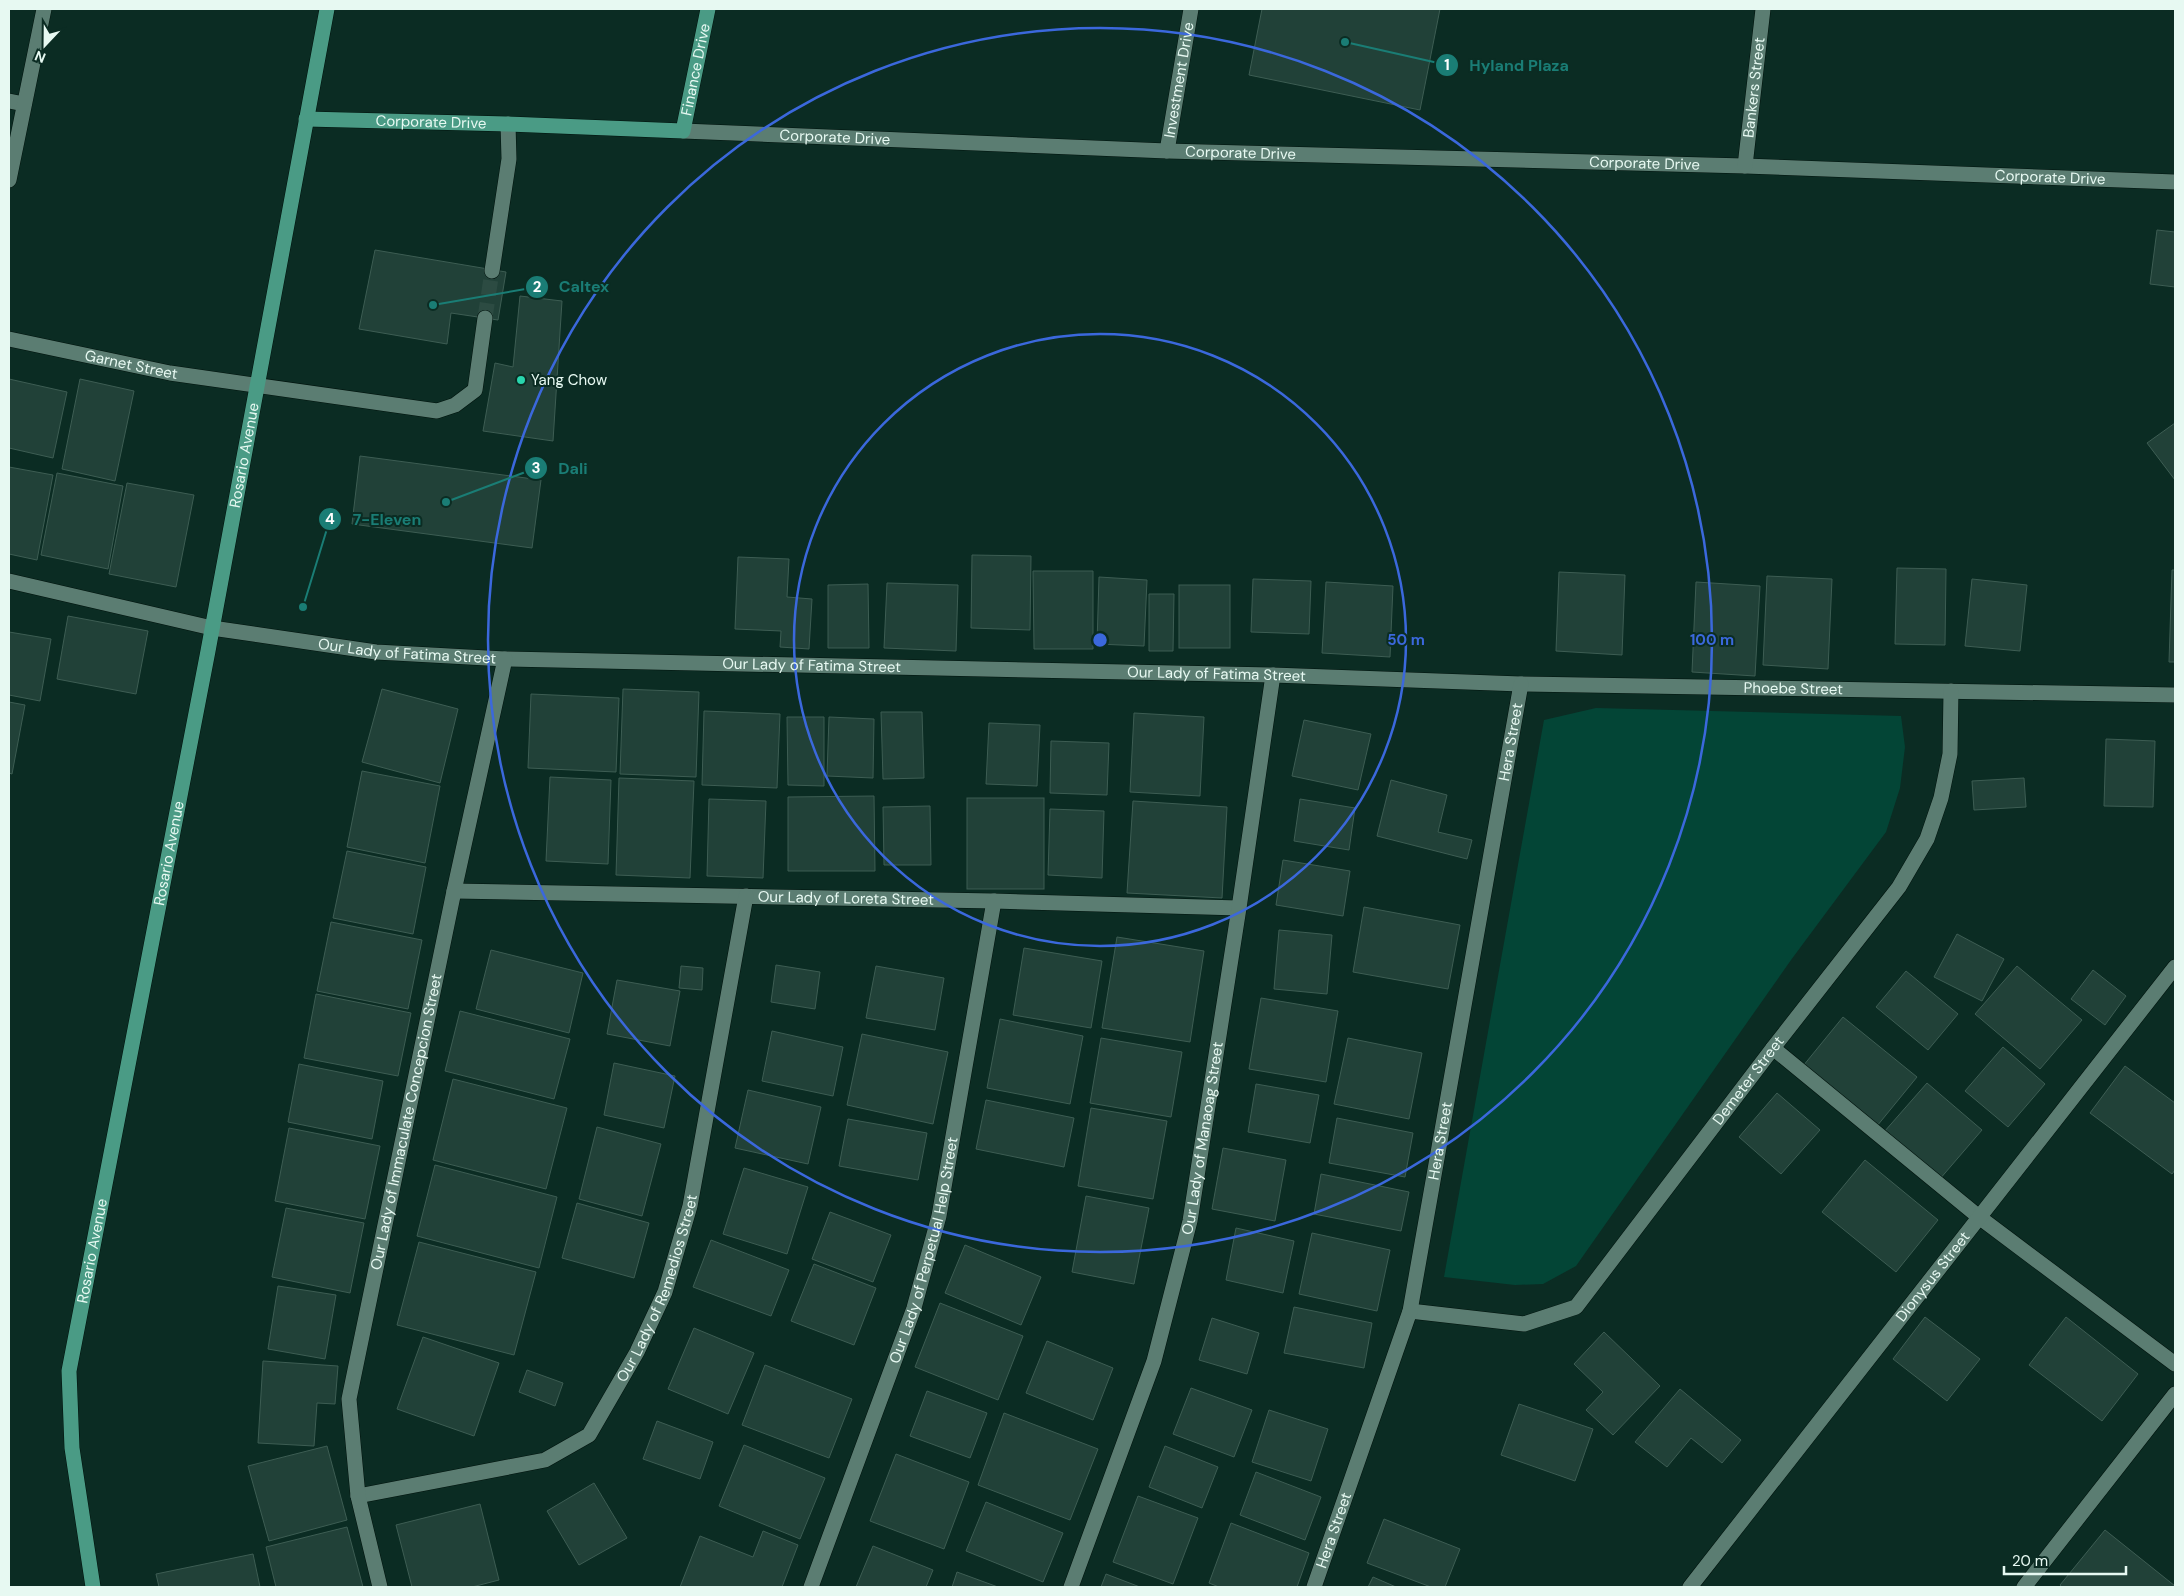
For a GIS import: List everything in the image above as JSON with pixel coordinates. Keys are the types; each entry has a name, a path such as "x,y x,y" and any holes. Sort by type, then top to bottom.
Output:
{"main road":[{"name":"Rosario Avenue","path":"93,1587 72,1448 69,1371 212,628 326,9"},
{"name":"Finance Drive","path":"683,131 708,9"},
{"name":"Corporate Drive","path":"306,119 683,131"}],"street":[{"path":"9,180 44,9"},
{"name":"Investment Drive","path":"1167,151 1191,9"},
{"name":"Bankers Street","path":"1745,166 1763,9"},
{"path":"9,101 24,104"},
{"path":"492,270 508,159 508,124"},
{"name":"Corporate Drive","path":"683,131 1167,151 1745,166 2175,182"},
{"name":"Garnet Street","path":"9,339 170,373 437,411 455,405 475,390 485,318"},
{"name":"Our Lady of Fatima Street","path":"9,582 212,628 376,652 505,659 1273,675 1413,680"},
{"name":"Our Lady of Immaculate Concepcion Street","path":"380,1587 358,1496 349,1399 454,891 505,659"},
{"name":"Our Lady of Manaoag Street","path":"1071,1587 1154,1361 1187,1230 1239,908 1273,675"},
{"name":"Phoebe Street","path":"1413,680 1522,684 2175,695"},
{"name":"Hera Street","path":"1314,1587 1410,1311 1522,684"},
{"name":"Demeter Street","path":"1410,1311 1524,1324 1576,1306 1773,1048 1899,888 1927,839 1941,798 1950,754 1951,691"},
{"name":"Our Lady of Loreta Street","path":"454,891 994,901 1239,908"},
{"name":"Our Lady of Remedios Street","path":"358,1496 545,1460 589,1435 637,1352 668,1282 690,1206 746,896"},
{"name":"Our Lady of Perpetual Help Street","path":"810,1587 914,1308 939,1216 994,901"},
{"name":"Dionysus Street","path":"1690,1587 2175,967"},
{"path":"1773,1048 1979,1217 2175,1364"},
{"path":"2024,1587 2175,1394"}],"green space":[{"path":"1596,708 1901,716 1905,747 1900,788 1886,832 1791,960 1576,1266 1543,1284 1515,1285 1444,1277 1544,720"}],"building":[{"path":"1262,9 1440,9 1420,110 1249,75"},
{"path":"2157,230 2175,232 2175,287 2150,284"},
{"path":"375,250 506,272 498,320 451,313 447,344 359,329"},
{"path":"520,296 562,301 553,441 483,431 495,363 513,367"},
{"path":"9,379 67,392 53,458 9,448"},
{"path":"80,379 134,391 115,481 62,469"},
{"path":"2175,423 2175,480 2147,443"},
{"path":"360,456 541,480 532,548 352,524"},
{"path":"9,467 53,475 37,560 9,554"},
{"path":"57,473 123,486 108,569 41,555"},
{"path":"127,483 194,495 176,587 109,574"},
{"path":"972,555 1031,556 1030,630 971,628"},
{"path":"738,557 789,559 787,597 812,599 809,649 780,647 781,631 735,629"},
{"path":"1897,568 1946,569 1945,645 1895,644"},
{"path":"2172,570 2175,570 2175,662 2169,662"},
{"path":"1033,571 1093,571 1093,649 1034,649"},
{"path":"1559,572 1625,575 1622,655 1556,651"},
{"path":"1767,576 1832,579 1828,669 1763,665"},
{"path":"1099,577 1147,580 1144,646 1097,644"},
{"path":"1253,579 1311,581 1309,634 1251,632"},
{"path":"1972,579 2027,585 2020,651 1965,646"},
{"path":"1326,582 1393,586 1390,657 1322,653"},
{"path":"1696,582 1760,586 1755,676 1692,672"},
{"path":"887,583 958,585 956,651 884,648"},
{"path":"868,584 869,648 828,648 828,585"},
{"path":"1179,585 1230,585 1230,648 1179,648"},
{"path":"1149,594 1174,594 1173,651 1149,651"},
{"path":"68,616 148,631 136,694 57,679"},
{"path":"9,632 51,639 40,701 9,695"},
{"path":"382,689 458,709 440,783 362,762"},
{"path":"623,689 699,692 696,777 620,774"},
{"path":"531,694 619,698 616,772 528,768"},
{"path":"9,702 25,705 12,774 9,773"},
{"path":"704,711 780,714 777,788 702,785"},
{"path":"881,712 922,712 924,778 883,779"},
{"path":"1134,713 1204,717 1200,796 1130,792"},
{"path":"787,717 824,717 824,786 788,785"},
{"path":"829,717 874,719 873,778 827,776"},
{"path":"1304,720 1371,734 1358,790 1292,776"},
{"path":"989,723 1040,725 1037,786 986,784"},
{"path":"2106,739 2155,741 2153,807 2104,806"},
{"path":"1051,741 1109,743 1107,795 1050,793"},
{"path":"362,771 440,786 425,863 347,847"},
{"path":"550,777 611,780 608,864 546,861"},
{"path":"619,778 694,781 690,878 616,875"},
{"path":"2024,778 2026,807 1974,810 1972,781"},
{"path":"1391,780 1447,795 1438,832 1472,840 1467,859 1377,836"},
{"path":"874,796 875,871 788,871 788,797"},
{"path":"967,798 1044,798 1044,889 967,889"},
{"path":"709,799 766,801 763,878 707,876"},
{"path":"1300,799 1355,808 1349,850 1294,841"},
{"path":"1133,801 1227,807 1222,898 1127,893"},
{"path":"930,806 931,865 884,865 883,807"},
{"path":"1050,809 1104,811 1102,878 1048,875"},
{"path":"347,851 426,867 413,934 333,918"},
{"path":"1283,860 1350,871 1343,916 1276,905"},
{"path":"1364,907 1460,925 1448,989 1353,972"},
{"path":"331,922 422,940 408,1009 317,991"},
{"path":"1279,930 1332,935 1327,994 1274,989"},
{"path":"1957,934 2004,959 1982,1001 1934,977"},
{"path":"1117,937 1204,951 1190,1042 1102,1028"},
{"path":"1024,948 1102,961 1091,1028 1013,1015"},
{"path":"491,950 583,973 569,1033 476,1009"},
{"path":"776,965 820,972 815,1009 771,1002"},
{"path":"681,966 703,968 702,990 679,988"},
{"path":"876,966 944,978 935,1030 866,1018"},
{"path":"2017,966 2082,1020 2040,1069 1975,1014"},
{"path":"2093,970 2126,996 2105,1025 2071,999"},
{"path":"1906,971 1958,1014 1928,1050 1876,1007"},
{"path":"617,980 680,991 670,1046 607,1034"},
{"path":"316,994 411,1013 398,1076 304,1058"},
{"path":"1261,998 1338,1011 1326,1082 1249,1069"},
{"path":"460,1011 570,1039 554,1099 445,1071"},
{"path":"1843,1017 1917,1077 1877,1126 1803,1066"},
{"path":"1000,1019 1083,1036 1070,1104 987,1088"},
{"path":"772,1031 843,1047 833,1096 762,1081"},
{"path":"862,1034 948,1052 933,1124 847,1105"},
{"path":"1101,1038 1182,1052 1171,1117 1090,1103"},
{"path":"1348,1038 1422,1053 1409,1119 1334,1104"},
{"path":"2003,1047 2045,1084 2008,1127 1965,1091"},
{"path":"614,1063 675,1076 664,1128 604,1115"},
{"path":"299,1064 383,1081 372,1139 288,1122"},
{"path":"2125,1066 2175,1103 2175,1170 2172,1174 2090,1113"},
{"path":"453,1079 567,1108 546,1189 433,1160"},
{"path":"1927,1083 1982,1130 1939,1180 1884,1132"},
{"path":"1256,1084 1319,1095 1310,1143 1248,1132"},
{"path":"748,1090 821,1107 808,1164 735,1148"},
{"path":"1777,1093 1820,1130 1781,1174 1739,1137"},
{"path":"986,1100 1074,1118 1064,1167 976,1149"},
{"path":"1091,1108 1167,1121 1153,1199 1078,1186"},
{"path":"1337,1118 1413,1133 1405,1177 1329,1163"},
{"path":"848,1119 927,1133 918,1180 839,1166"},
{"path":"597,1127 661,1144 642,1216 579,1199"},
{"path":"289,1128 380,1146 365,1219 275,1201"},
{"path":"1223,1148 1286,1160 1275,1221 1212,1209"},
{"path":"1865,1160 1938,1220 1896,1272 1822,1212"},
{"path":"435,1165 557,1197 539,1268 417,1236"},
{"path":"744,1168 808,1187 787,1254 723,1234"},
{"path":"1321,1174 1409,1192 1401,1231 1314,1214"},
{"path":"1086,1196 1149,1208 1134,1284 1072,1272"},
{"path":"577,1203 649,1223 634,1278 562,1258"},
{"path":"286,1208 364,1223 350,1293 272,1277"},
{"path":"830,1212 891,1235 873,1282 812,1259"},
{"path":"1236,1228 1294,1241 1283,1293 1226,1280"},
{"path":"1312,1233 1390,1250 1377,1311 1299,1294"},
{"path":"711,1240 789,1270 771,1316 693,1287"},
{"path":"419,1242 536,1272 514,1355 397,1325"},
{"path":"965,1245 1041,1277 1021,1325 945,1293"},
{"path":"814,1264 876,1288 854,1345 791,1321"},
{"path":"278,1286 336,1295 325,1359 268,1349"},
{"path":"940,1303 1023,1336 998,1400 915,1367"},
{"path":"1294,1307 1372,1323 1364,1368 1284,1353"},
{"path":"1925,1317 1980,1359 1947,1401 1893,1359"},
{"path":"2066,1317 2138,1374 2102,1421 2029,1365"},
{"path":"1212,1318 1259,1333 1247,1374 1199,1360"},
{"path":"694,1328 754,1353 728,1414 668,1389"},
{"path":"1604,1332 1660,1386 1613,1435 1586,1410 1603,1392 1574,1364"},
{"path":"423,1337 499,1363 474,1436 397,1409"},
{"path":"1047,1341 1113,1368 1093,1420 1026,1393"},
{"path":"263,1361 338,1366 335,1404 317,1403 314,1446 258,1443"},
{"path":"765,1365 852,1399 829,1458 742,1425"},
{"path":"527,1370 563,1383 555,1406 519,1392"},
{"path":"1191,1388 1252,1410 1234,1457 1173,1434"},
{"path":"1680,1389 1741,1440 1722,1463 1691,1438 1667,1467 1635,1442"},
{"path":"927,1391 987,1413 970,1458 910,1436"},
{"path":"1519,1404 1593,1429 1575,1481 1501,1455"},
{"path":"1269,1410 1328,1429 1311,1481 1252,1462"},
{"path":"1004,1413 1098,1449 1070,1520 978,1485"},
{"path":"657,1421 713,1442 700,1479 643,1459"},
{"path":"744,1445 825,1478 800,1539 719,1506"},
{"path":"327,1446 347,1520 269,1541 248,1466"},
{"path":"1165,1446 1218,1467 1202,1508 1149,1487"},
{"path":"896,1454 969,1482 944,1549 870,1521"},
{"path":"1256,1472 1321,1497 1305,1540 1240,1515"},
{"path":"594,1483 627,1538 579,1565 547,1511"},
{"path":"1138,1496 1198,1518 1173,1584 1113,1562"},
{"path":"986,1502 1063,1533 1043,1582 966,1551"},
{"path":"480,1504 499,1580 472,1587 412,1587 396,1525"},
{"path":"1384,1519 1460,1549 1445,1587 1431,1587 1367,1563"},
{"path":"1231,1523 1309,1553 1297,1587 1219,1587 1209,1583"},
{"path":"347,1527 363,1587 276,1587 266,1547"},
{"path":"2105,1530 2175,1587 2062,1587 2060,1585"},
{"path":"763,1531 798,1545 782,1587 680,1587 700,1536 753,1557"},
{"path":"873,1546 933,1570 926,1587 856,1587"},
{"path":"253,1554 260,1587 159,1587 156,1574"},
{"path":"957,1572 998,1587 952,1587"},
{"path":"1106,1574 1140,1587 1101,1587"},
{"path":"1373,1577 1396,1587 1368,1587"}],"tunnel":[{"path":"485,318 492,271"}],"place":[{"name":"Hyland Plaza","path":"1345,42"},
{"name":"Caltex","path":"433,305"},
{"name":"Yang Chow","path":"521,380"},
{"name":"Dali","path":"446,502"},
{"name":"7-Eleven","path":"303,607"}]}
